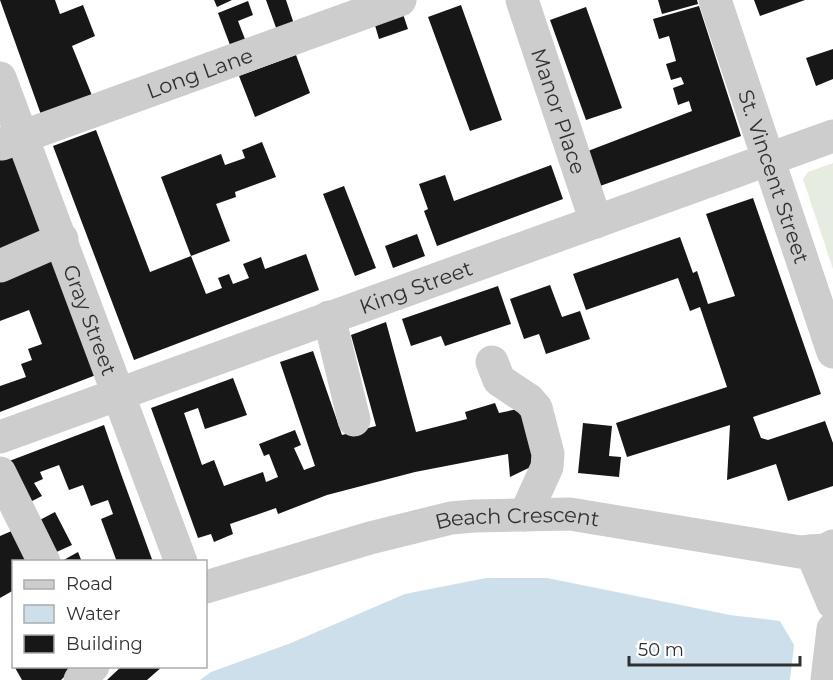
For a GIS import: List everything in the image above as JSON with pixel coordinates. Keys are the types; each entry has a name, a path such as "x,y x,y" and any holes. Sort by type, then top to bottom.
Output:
{"street":[{"name":"Long Lane","path":"10,141 400,0"},
{"name":"Manor Place","path":"522,0 596,222"},
{"name":"St. Vincent Street","path":"715,0 833,352"},
{"name":"Gray Street","path":"0,78 10,141 62,239 116,393 181,560"},
{"name":"King Street","path":"0,437 116,393 833,136"},
{"path":"0,266 62,239"},
{"path":"329,317 354,420"},
{"path":"492,362 499,380 536,408 548,454 547,467 525,515"},
{"path":"0,473 44,560"},
{"name":"Beach Crescent","path":"207,587 370,538 451,518 570,514 800,552 822,548"},
{"path":"822,548 833,603"},
{"path":"827,680 833,629"},
{"path":"80,680 91,668"}],"shaded area":[{"path":"833,163 833,269 803,179 808,172"}],"water":[{"path":"486,578 547,578 730,615 780,621 794,645 790,680 200,680 211,672 291,643 405,594"}],"building":[{"path":"0,0 55,0 60,14 83,5 95,36 72,46 95,103 44,123"},
{"path":"214,0 232,0 217,7"},
{"path":"266,0 286,0 296,30 279,36"},
{"path":"658,0 697,0 698,4 662,14"},
{"path":"754,0 805,0 760,16"},
{"path":"248,1 253,15 238,21 248,47 233,53 218,13"},
{"path":"461,5 502,120 470,131 428,17"},
{"path":"699,6 741,136 600,186 588,151 692,111 689,101 678,105 673,88 684,84 681,77 671,80 666,64 676,61 669,36 659,39 653,19"},
{"path":"586,7 622,108 586,120 550,20"},
{"path":"402,11 408,29 379,39 374,22"},
{"path":"833,49 833,79 816,86 806,58"},
{"path":"296,55 310,93 255,117 239,76"},
{"path":"96,130 150,272 191,256 206,294 222,288 218,278 229,274 233,284 249,278 243,264 261,257 265,269 306,254 319,290 134,360 53,146"},
{"path":"262,142 276,177 235,192 236,197 216,204 230,241 191,256 161,177 221,154 225,165 245,158 242,150"},
{"path":"13,153 46,240 0,258 0,157"},
{"path":"551,165 563,199 437,246 424,211 428,209 419,184 445,175 454,201"},
{"path":"344,186 376,268 355,276 323,194"},
{"path":"753,198 821,394 753,417 761,438 768,440 825,421 833,443 833,486 788,501 776,464 727,480 730,425 627,457 616,423 727,387 700,307 690,311 678,278 586,310 573,274 680,237 693,273 697,271 708,304 735,296 706,214"},
{"path":"417,234 425,256 393,268 385,246"},
{"path":"50,255 96,375 0,412 0,386 26,377 21,364 32,360 28,349 42,344 29,310 0,321 0,274"},
{"path":"550,285 562,317 580,311 590,339 546,354 539,334 524,339 510,299"},
{"path":"498,286 511,324 445,346 441,336 411,346 402,319"},
{"path":"386,322 416,432 467,419 465,412 495,403 499,413 532,406 541,462 510,477 508,454 415,472 327,495 278,514 276,508 230,524 233,534 214,542 211,534 198,538 151,408 233,378 247,415 205,429 198,408 184,413 202,465 214,460 224,486 263,472 266,482 278,477 269,454 264,456 259,444 295,430 301,445 294,448 304,470 315,466 280,362 313,351 342,435 376,426 351,335"},
{"path":"583,423 612,426 609,456 621,457 619,477 578,473"},
{"path":"104,425 152,560 116,560 101,519 113,514 108,500 91,506 83,485 69,490 59,465 40,472 43,479 34,483 42,496 26,504 4,463"},
{"path":"55,512 72,545 52,554 36,522"},
{"path":"14,530 30,560 12,560 12,591 0,598 0,536"},
{"path":"78,552 81,560 64,560"},
{"path":"15,668 73,668 61,680 22,680"},
{"path":"120,668 161,668 147,680 107,680"}]}
